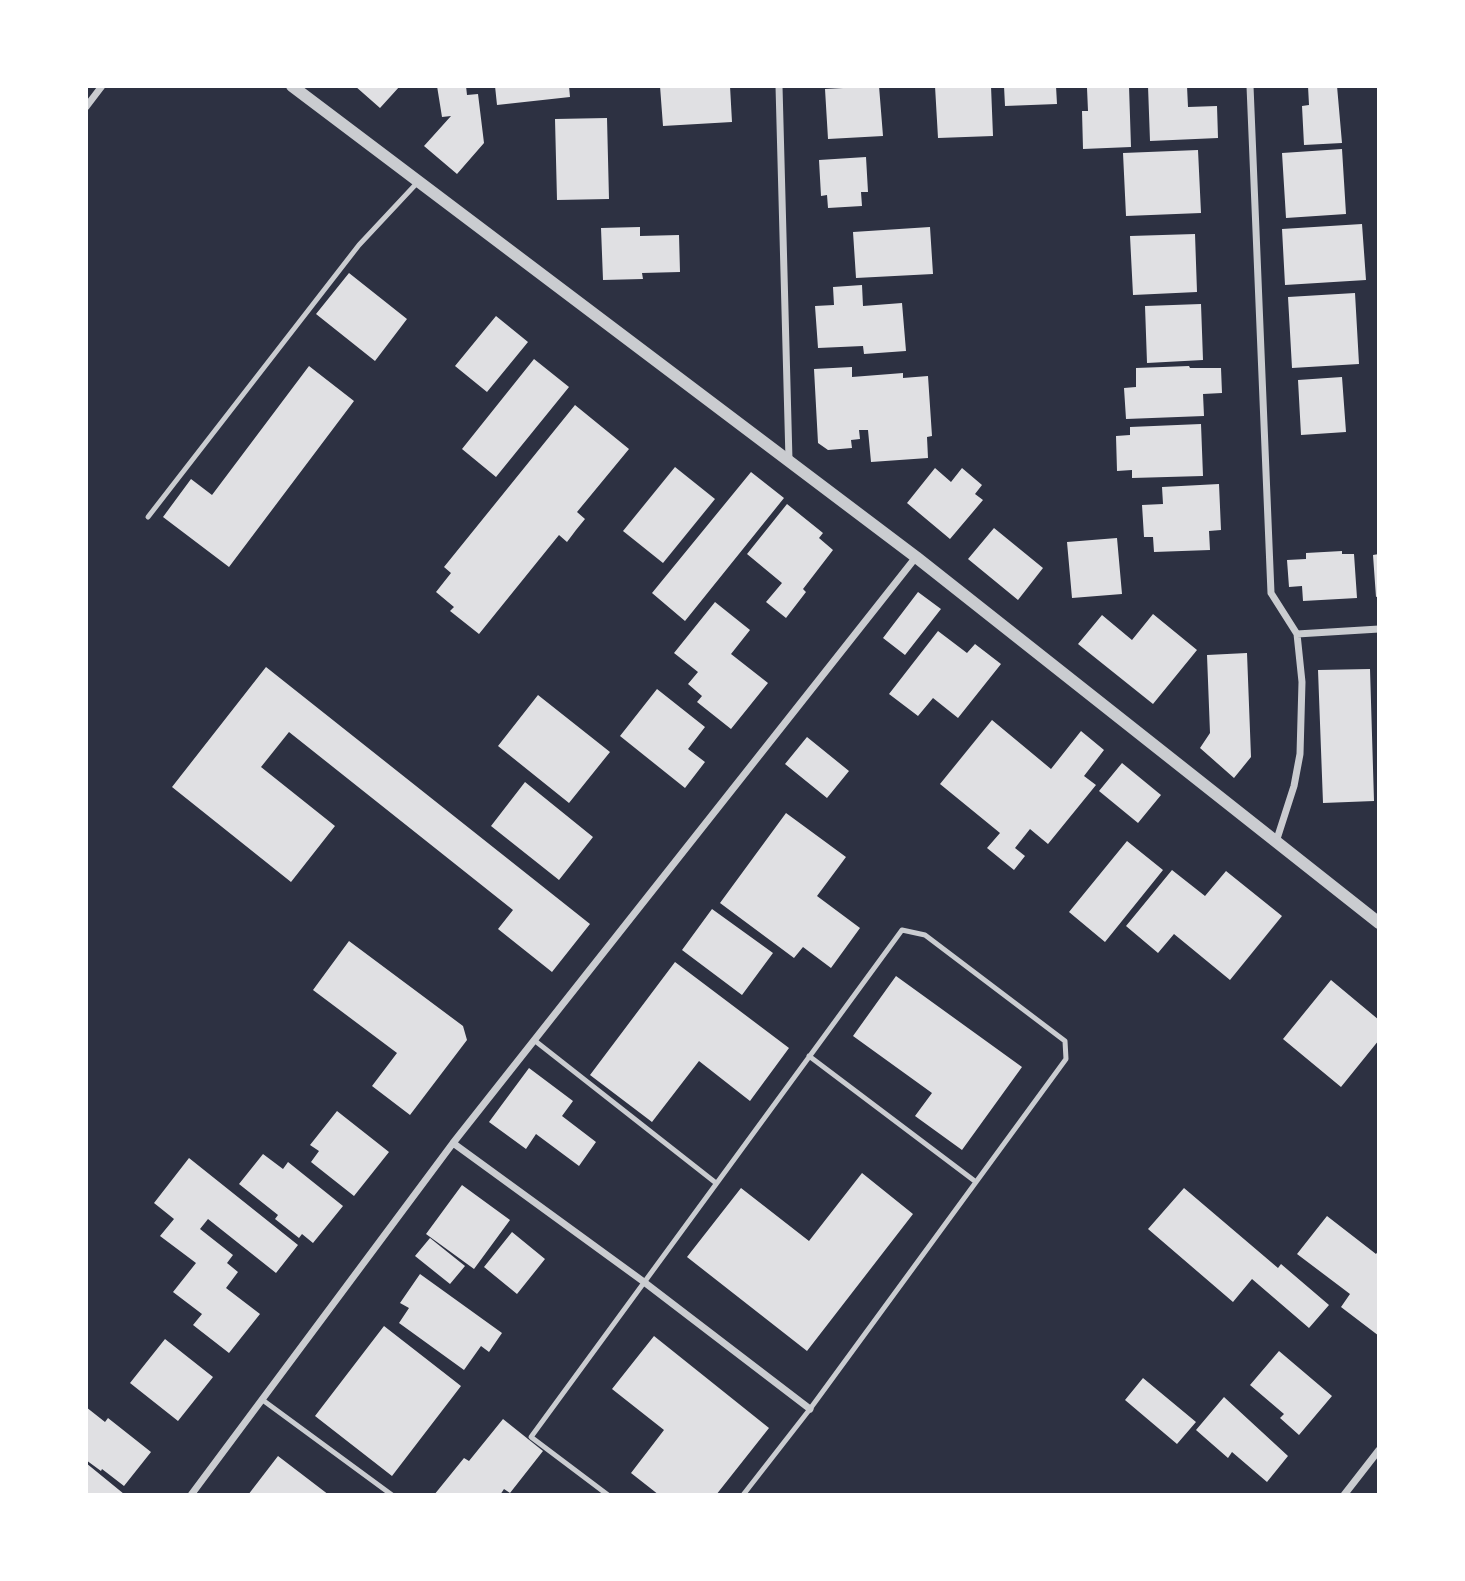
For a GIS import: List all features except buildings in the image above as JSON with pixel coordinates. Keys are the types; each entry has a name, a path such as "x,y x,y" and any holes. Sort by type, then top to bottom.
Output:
{"street":[{"path":"86,107 102,86"},
{"path":"292,86 417,183 916,557 1379,923"},
{"path":"779,86 789,461"},
{"path":"1250,86 1271,593 1297,634 1303,682 1300,754 1294,786 1276,843"},
{"path":"191,1495 264,1401 453,1143 916,557"},
{"path":"1297,634 1379,629"},
{"path":"453,1143 644,1282 810,1409"},
{"path":"1344,1495 1379,1450"}],"lane":[{"path":"148,517 359,245 417,183"},
{"path":"608,1495 531,1437 902,930 925,935 1065,1041 1066,1059 810,1409 743,1495"},
{"path":"534,1040 716,1183"},
{"path":"810,1056 976,1182"},
{"path":"264,1401 393,1495"}]}
